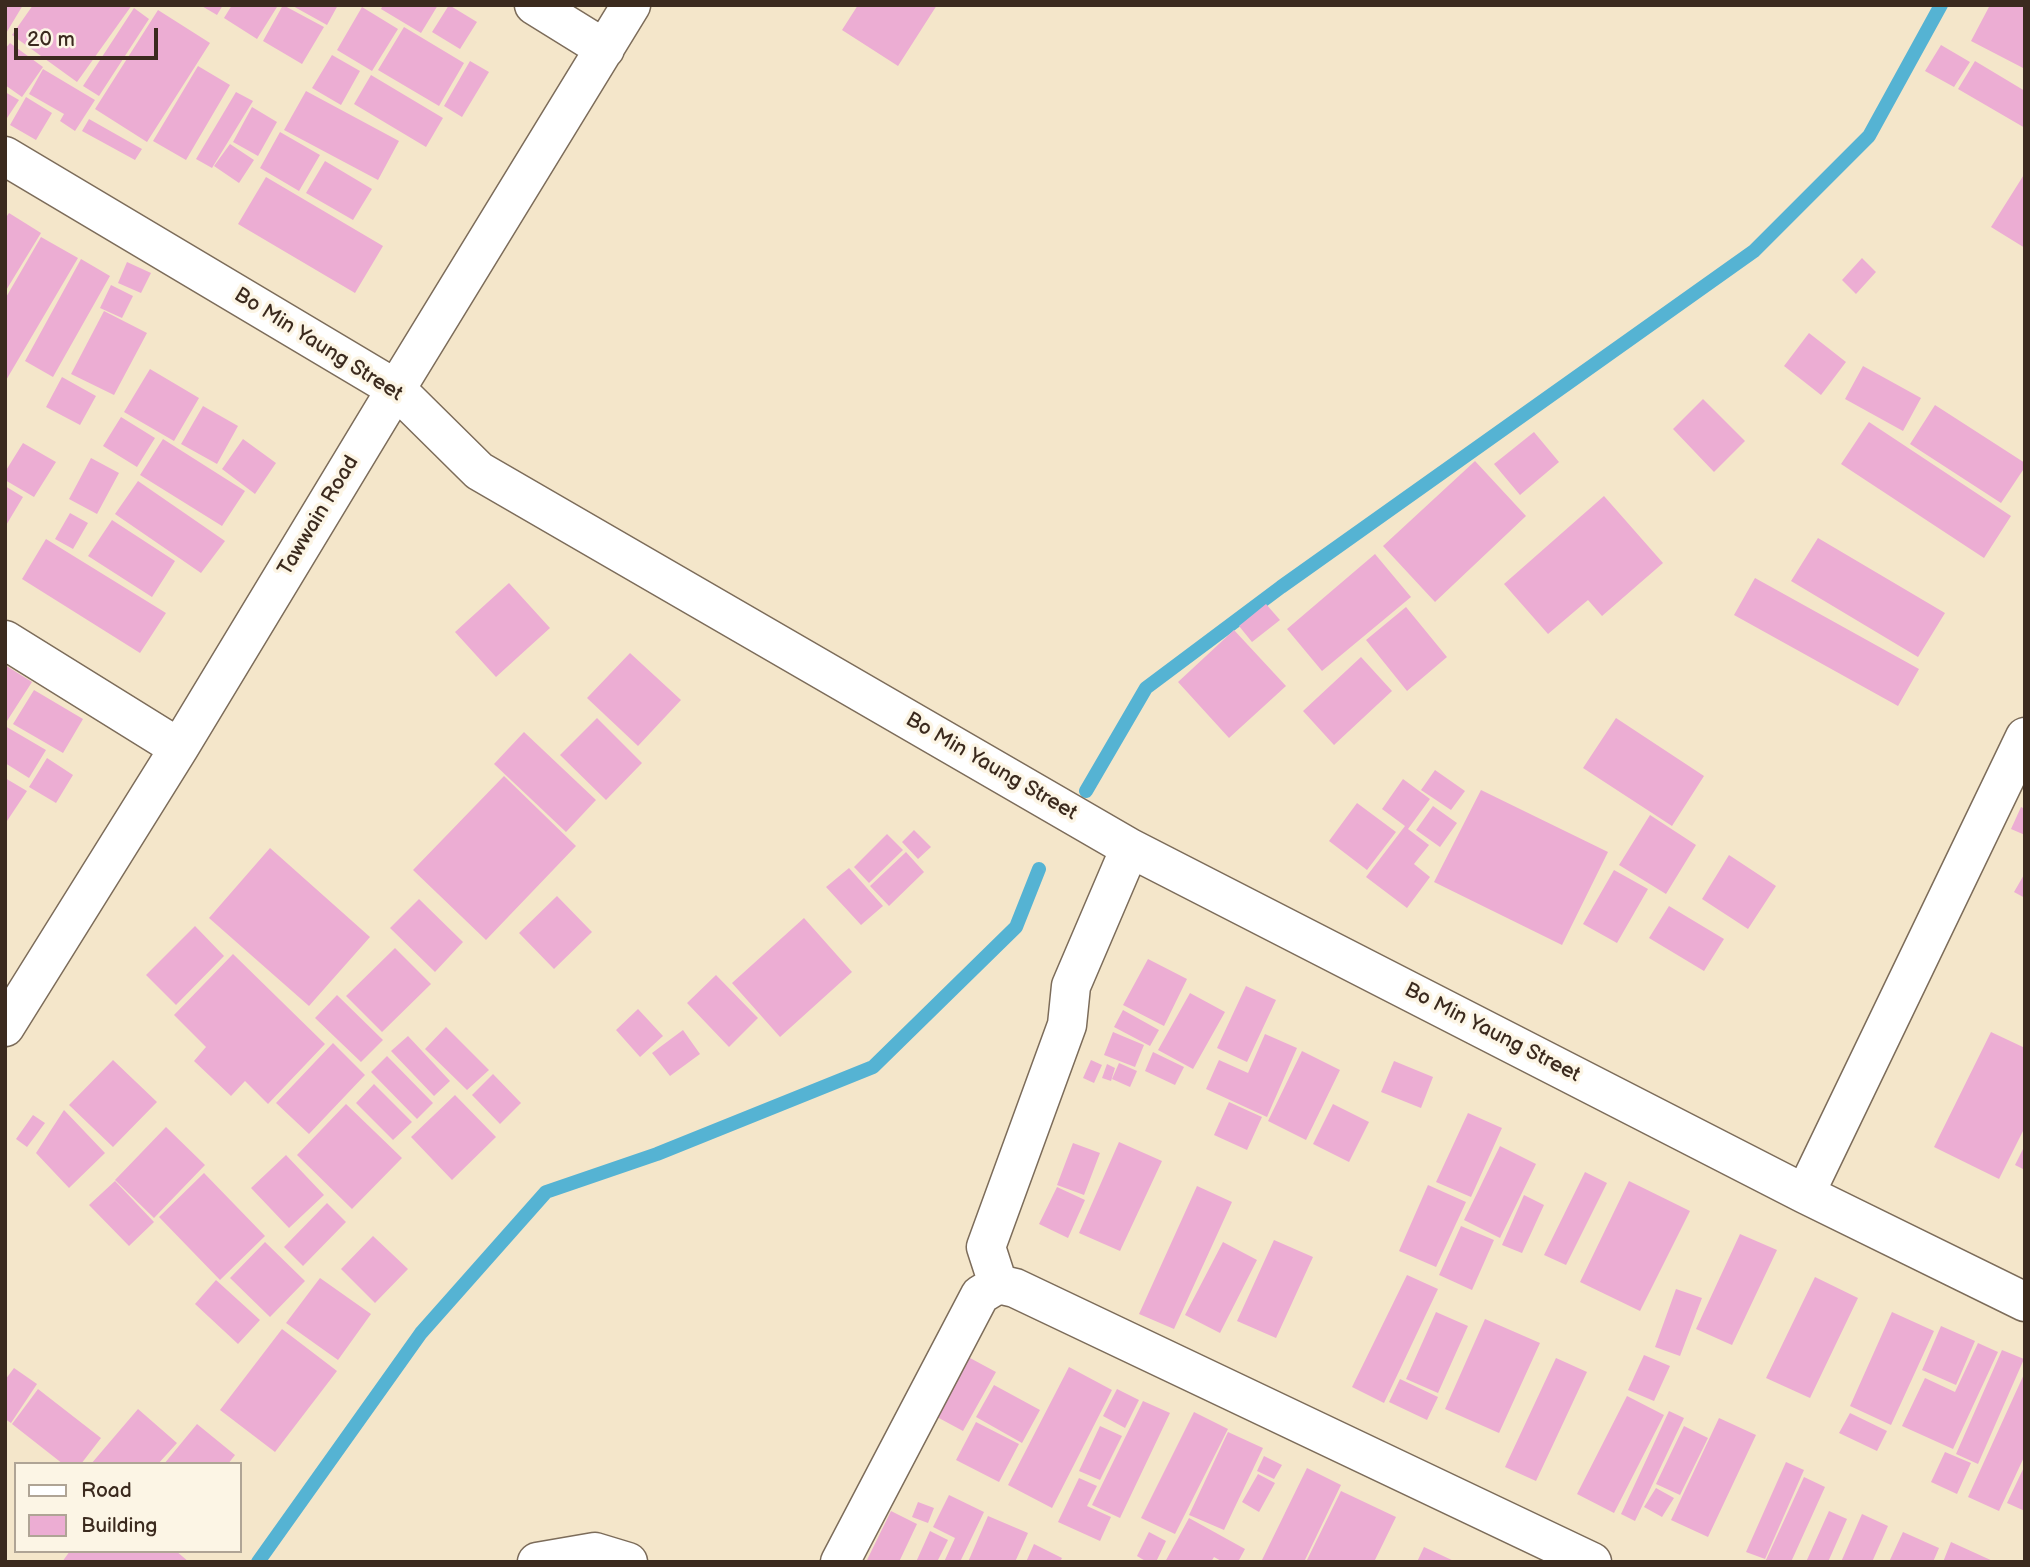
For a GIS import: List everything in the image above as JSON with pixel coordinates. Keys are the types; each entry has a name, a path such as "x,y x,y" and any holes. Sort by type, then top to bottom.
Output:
{"street":[{"path":"534,5 605,49"},
{"name":"Tawwain Road","path":"5,1027 179,748 631,5"},
{"name":"Bo Min Yaung Street","path":"5,156 396,389 479,471 1130,848 1805,1194 2025,1302"},
{"path":"5,640 179,748"},
{"path":"1805,1194 2025,737"},
{"path":"998,1284 986,1247 1067,1025 1071,986 1130,848"},
{"path":"840,1562 980,1295 998,1284 1015,1288 1592,1562"},
{"path":"537,1562 595,1552 628,1562"}],"building":[{"path":"5,5 23,5 5,35"},
{"path":"33,5 132,5 77,82 12,35"},
{"path":"200,5 223,5 217,15"},
{"path":"232,5 277,7 257,39 224,18"},
{"path":"283,5 324,27 302,64 263,41"},
{"path":"291,5 338,5 327,25"},
{"path":"383,5 438,5 421,33 381,9"},
{"path":"449,5 477,22 460,49 432,32"},
{"path":"858,5 937,5 898,66 842,30"},
{"path":"1990,5 2025,5 2025,69 1971,41"},
{"path":"362,7 398,29 372,71 337,50"},
{"path":"134,8 149,19 99,96 83,86"},
{"path":"158,10 210,43 147,142 95,109"},
{"path":"404,27 464,63 439,106 378,70"},
{"path":"10,43 43,67 22,97 5,85 5,49"},
{"path":"1941,45 1970,62 1954,87 1925,71"},
{"path":"332,55 360,71 341,105 312,88"},
{"path":"470,61 489,72 462,117 444,106"},
{"path":"1975,61 2025,91 2025,128 1958,89"},
{"path":"198,66 230,85 186,160 153,141"},
{"path":"43,69 95,100 75,131 60,121 64,114 29,94"},
{"path":"371,75 443,118 426,147 354,104"},
{"path":"306,91 399,141 378,180 284,130"},
{"path":"5,92 19,100 5,121"},
{"path":"236,92 253,101 212,168 196,159"},
{"path":"26,97 52,113 36,140 10,125"},
{"path":"252,107 277,122 258,156 233,142"},
{"path":"89,119 142,149 135,160 82,131"},
{"path":"280,132 320,155 299,191 260,168"},
{"path":"230,144 254,160 239,183 214,166"},
{"path":"325,161 372,189 353,220 306,193"},
{"path":"2025,173 2025,248 1991,227"},
{"path":"266,177 383,246 355,293 238,224"},
{"path":"9,213 41,233 5,292 5,219"},
{"path":"41,237 78,258 5,382 5,299"},
{"path":"1862,258 1876,272 1856,294 1842,280"},
{"path":"81,259 110,276 53,377 25,361"},
{"path":"127,262 151,273 141,293 118,283"},
{"path":"111,285 133,296 122,318 100,308"},
{"path":"104,311 147,333 114,395 71,374"},
{"path":"1809,333 1846,362 1821,395 1784,366"},
{"path":"1863,366 1921,398 1903,431 1845,399"},
{"path":"150,369 199,398 174,441 124,412"},
{"path":"62,377 96,396 80,425 46,407"},
{"path":"1703,399 1745,441 1714,472 1673,429"},
{"path":"1935,405 2025,463 2001,503 1910,444"},
{"path":"203,406 238,426 217,464 181,444"},
{"path":"121,417 155,438 137,467 103,446"},
{"path":"1869,422 2011,516 1984,558 1841,464"},
{"path":"1534,432 1559,462 1520,495 1494,464"},
{"path":"163,439 245,491 222,526 140,475"},
{"path":"243,439 276,463 255,494 222,469"},
{"path":"23,443 56,462 34,497 5,480 5,472"},
{"path":"91,458 119,473 97,514 69,499"},
{"path":"1475,461 1526,516 1435,602 1383,546"},
{"path":"138,481 225,541 201,573 115,514"},
{"path":"5,486 23,497 5,527"},
{"path":"1604,496 1663,563 1602,616 1588,600 1548,634 1504,584"},
{"path":"70,513 88,523 73,549 55,539"},
{"path":"112,520 175,561 152,597 88,556"},
{"path":"1818,538 1945,613 1918,657 1791,581"},
{"path":"46,539 166,613 140,653 22,579"},
{"path":"1375,554 1411,597 1322,671 1287,629"},
{"path":"1755,578 1919,669 1898,706 1734,615"},
{"path":"509,583 550,628 496,677 455,632"},
{"path":"1266,604 1280,620 1252,642 1239,626"},
{"path":"1406,607 1447,657 1407,691 1366,640"},
{"path":"1234,630 1286,686 1229,738 1178,682"},
{"path":"630,653 681,700 638,746 587,698"},
{"path":"1361,657 1392,691 1334,745 1303,711"},
{"path":"5,665 32,682 7,721 5,719"},
{"path":"34,690 83,719 63,753 13,724"},
{"path":"597,718 642,763 606,800 560,755"},
{"path":"1616,718 1704,776 1672,826 1583,768"},
{"path":"5,726 46,750 29,778 5,763"},
{"path":"524,732 596,800 566,832 494,764"},
{"path":"47,758 73,775 56,803 29,787"},
{"path":"1435,770 1465,791 1451,810 1421,790"},
{"path":"504,776 576,846 486,940 413,870"},
{"path":"5,778 27,791 7,821 5,819"},
{"path":"1403,779 1430,799 1408,829 1429,845 1414,864 1430,877 1407,908 1366,877 1405,826 1382,809"},
{"path":"1481,790 1608,852 1562,945 1434,882"},
{"path":"1357,803 1396,832 1367,870 1329,841"},
{"path":"1433,806 1457,823 1440,847 1416,830"},
{"path":"2021,807 2025,809 2025,835 2011,829"},
{"path":"1650,815 1696,845 1666,894 1619,865"},
{"path":"914,830 931,847 918,859 902,842"},
{"path":"887,834 903,850 869,883 854,867"},
{"path":"270,848 370,937 309,1006 209,918"},
{"path":"906,852 924,872 889,906 870,886"},
{"path":"1729,855 1776,886 1748,929 1702,899"},
{"path":"849,868 883,906 861,925 826,887"},
{"path":"1614,870 1648,889 1617,943 1583,924"},
{"path":"2025,873 2025,898 2014,892"},
{"path":"557,896 592,932 554,969 519,933"},
{"path":"419,899 463,942 435,972 390,928"},
{"path":"1669,906 1724,939 1704,971 1649,938"},
{"path":"804,918 852,972 780,1037 732,983"},
{"path":"195,926 224,956 176,1005 146,975"},
{"path":"395,948 431,984 382,1032 346,996"},
{"path":"233,954 325,1044 268,1104 245,1081 231,1096 194,1061 206,1047 174,1015"},
{"path":"1148,959 1187,979 1164,1026 1123,1005"},
{"path":"716,975 758,1018 729,1047 687,1003"},
{"path":"1246,986 1276,1000 1247,1062 1217,1048"},
{"path":"1190,993 1225,1012 1193,1069 1158,1050"},
{"path":"337,995 383,1040 361,1062 315,1018"},
{"path":"638,1009 663,1036 640,1057 616,1030"},
{"path":"1123,1010 1159,1030 1150,1046 1114,1027"},
{"path":"446,1027 489,1070 467,1090 425,1049"},
{"path":"683,1030 700,1054 670,1076 652,1053"},
{"path":"1113,1032 1144,1045 1135,1067 1104,1055"},
{"path":"1991,1032 2025,1048 2025,1127 1999,1179 1934,1147"},
{"path":"1265,1034 1297,1048 1267,1117 1206,1089 1219,1060 1248,1073"},
{"path":"408,1036 450,1081 434,1096 391,1051"},
{"path":"333,1043 365,1075 309,1134 276,1103"},
{"path":"1302,1051 1340,1070 1306,1140 1268,1121"},
{"path":"1153,1052 1184,1067 1175,1085 1145,1071"},
{"path":"387,1056 433,1103 417,1119 371,1072"},
{"path":"113,1060 157,1102 113,1147 69,1105"},
{"path":"1091,1060 1102,1065 1094,1083 1083,1078"},
{"path":"1394,1061 1433,1077 1421,1108 1381,1092"},
{"path":"1119,1063 1137,1071 1130,1087 1112,1079"},
{"path":"1107,1064 1115,1068 1111,1081 1102,1078"},
{"path":"493,1074 521,1103 500,1124 472,1095"},
{"path":"374,1084 412,1122 393,1140 356,1103"},
{"path":"455,1095 496,1137 452,1180 411,1137"},
{"path":"1229,1102 1262,1117 1247,1150 1214,1135"},
{"path":"346,1104 402,1158 352,1209 297,1155"},
{"path":"1333,1104 1369,1122 1349,1162 1313,1144"},
{"path":"64,1110 105,1153 69,1188 36,1153"},
{"path":"1468,1113 1502,1128 1471,1197 1436,1182"},
{"path":"33,1115 45,1123 27,1147 16,1139"},
{"path":"166,1127 205,1165 154,1218 115,1180"},
{"path":"1119,1142 1162,1161 1120,1251 1079,1233"},
{"path":"1073,1143 1100,1153 1084,1195 1057,1185"},
{"path":"2025,1145 2025,1170 2015,1165"},
{"path":"1500,1146 1536,1164 1500,1238 1464,1220"},
{"path":"286,1155 324,1195 289,1228 251,1188"},
{"path":"1585,1172 1607,1183 1566,1265 1544,1255"},
{"path":"204,1173 265,1236 220,1280 159,1217"},
{"path":"115,1181 154,1222 129,1246 89,1205"},
{"path":"1629,1181 1690,1211 1640,1311 1580,1282"},
{"path":"1428,1185 1466,1202 1436,1267 1399,1251"},
{"path":"1197,1186 1232,1202 1174,1329 1139,1314"},
{"path":"1057,1187 1085,1200 1068,1238 1039,1224"},
{"path":"1524,1195 1544,1205 1522,1253 1502,1245"},
{"path":"327,1203 346,1222 303,1266 284,1247"},
{"path":"1461,1226 1494,1240 1472,1290 1439,1275"},
{"path":"1740,1234 1777,1250 1732,1345 1696,1329"},
{"path":"373,1236 408,1269 375,1303 341,1269"},
{"path":"1274,1240 1313,1257 1276,1338 1237,1321"},
{"path":"265,1242 305,1281 270,1317 230,1278"},
{"path":"1223,1242 1257,1260 1220,1333 1185,1315"},
{"path":"1407,1275 1438,1289 1384,1403 1352,1387"},
{"path":"1815,1277 1858,1298 1810,1398 1766,1378"},
{"path":"320,1278 371,1314 338,1360 286,1323"},
{"path":"216,1280 260,1320 238,1344 195,1304"},
{"path":"1676,1289 1702,1298 1680,1356 1655,1347"},
{"path":"1436,1312 1468,1326 1438,1393 1406,1379"},
{"path":"1892,1312 1934,1331 1891,1425 1850,1406"},
{"path":"1485,1319 1540,1343 1499,1433 1445,1409"},
{"path":"1941,1326 1975,1341 1956,1385 1922,1370"},
{"path":"282,1329 337,1371 275,1452 220,1410"},
{"path":"1978,1343 1998,1352 1953,1449 1902,1426 1925,1378 1955,1392"},
{"path":"2002,1350 2024,1359 1978,1464 1956,1454"},
{"path":"957,1351 996,1372 963,1431 924,1410"},
{"path":"1644,1355 1670,1366 1654,1401 1628,1390"},
{"path":"1556,1358 1587,1372 1536,1481 1505,1467"},
{"path":"1069,1367 1112,1390 1052,1508 1008,1485"},
{"path":"14,1368 37,1384 11,1423 5,1419 5,1380"},
{"path":"2025,1372 2025,1455 1999,1511 1968,1497"},
{"path":"1400,1379 1438,1397 1427,1420 1389,1402"},
{"path":"994,1385 1040,1410 1022,1443 976,1417"},
{"path":"38,1389 101,1438 83,1462 60,1462 12,1424"},
{"path":"1117,1389 1139,1400 1125,1428 1103,1416"},
{"path":"1627,1396 1664,1415 1614,1513 1577,1494"},
{"path":"1143,1401 1170,1413 1120,1518 1092,1505"},
{"path":"138,1409 177,1443 160,1462 93,1462"},
{"path":"1669,1411 1684,1418 1635,1521 1621,1514"},
{"path":"1194,1412 1228,1429 1175,1534 1141,1518"},
{"path":"1850,1413 1887,1431 1877,1451 1839,1433"},
{"path":"1719,1418 1756,1435 1708,1537 1671,1520"},
{"path":"976,1422 1019,1444 999,1482 956,1460"},
{"path":"197,1424 235,1455 230,1462 166,1462"},
{"path":"1100,1426 1122,1436 1100,1480 1079,1471"},
{"path":"1684,1426 1708,1438 1680,1495 1656,1484"},
{"path":"1228,1432 1263,1448 1224,1530 1189,1515"},
{"path":"1945,1452 1971,1463 1957,1494 1931,1482"},
{"path":"1264,1456 1282,1465 1274,1479 1257,1471"},
{"path":"1786,1462 1804,1470 1765,1559 1746,1552"},
{"path":"2025,1465 2025,1511 2007,1503"},
{"path":"1307,1468 1341,1485 1304,1562 1261,1562"},
{"path":"1258,1474 1275,1483 1259,1512 1242,1502"},
{"path":"1804,1477 1825,1487 1791,1562 1765,1562"},
{"path":"1079,1478 1097,1486 1087,1506 1111,1517 1100,1541 1058,1522"},
{"path":"1656,1488 1674,1498 1662,1517 1644,1507"},
{"path":"1341,1491 1396,1517 1374,1562 1306,1562"},
{"path":"949,1495 984,1512 960,1562 944,1562 955,1538 933,1527"},
{"path":"918,1502 934,1508 928,1523 912,1517"},
{"path":"891,1511 917,1524 899,1562 866,1562"},
{"path":"1829,1511 1847,1519 1828,1562 1806,1562"},
{"path":"1862,1514 1888,1526 1872,1562 1841,1562"},
{"path":"988,1516 1028,1533 1015,1562 968,1562"},
{"path":"1189,1518 1245,1549 1238,1562 1223,1562 1214,1557 1211,1562 1165,1562"},
{"path":"930,1531 948,1540 937,1562 916,1562"},
{"path":"1149,1532 1166,1541 1156,1562 1147,1562 1137,1556"},
{"path":"1903,1532 1939,1548 1933,1562 1889,1562"},
{"path":"1951,1542 1995,1562 1943,1562"},
{"path":"1034,1544 1062,1558 1060,1562 1026,1562"},
{"path":"1424,1547 1456,1562 1417,1562"},
{"path":"69,1553 178,1553 189,1562 62,1562"}],"waterway":[{"path":"1086,791 1146,688 1281,587 1754,251 1869,136 1941,5"},
{"path":"258,1562 421,1333 546,1192 657,1154 873,1067 1016,927 1039,869"}]}
